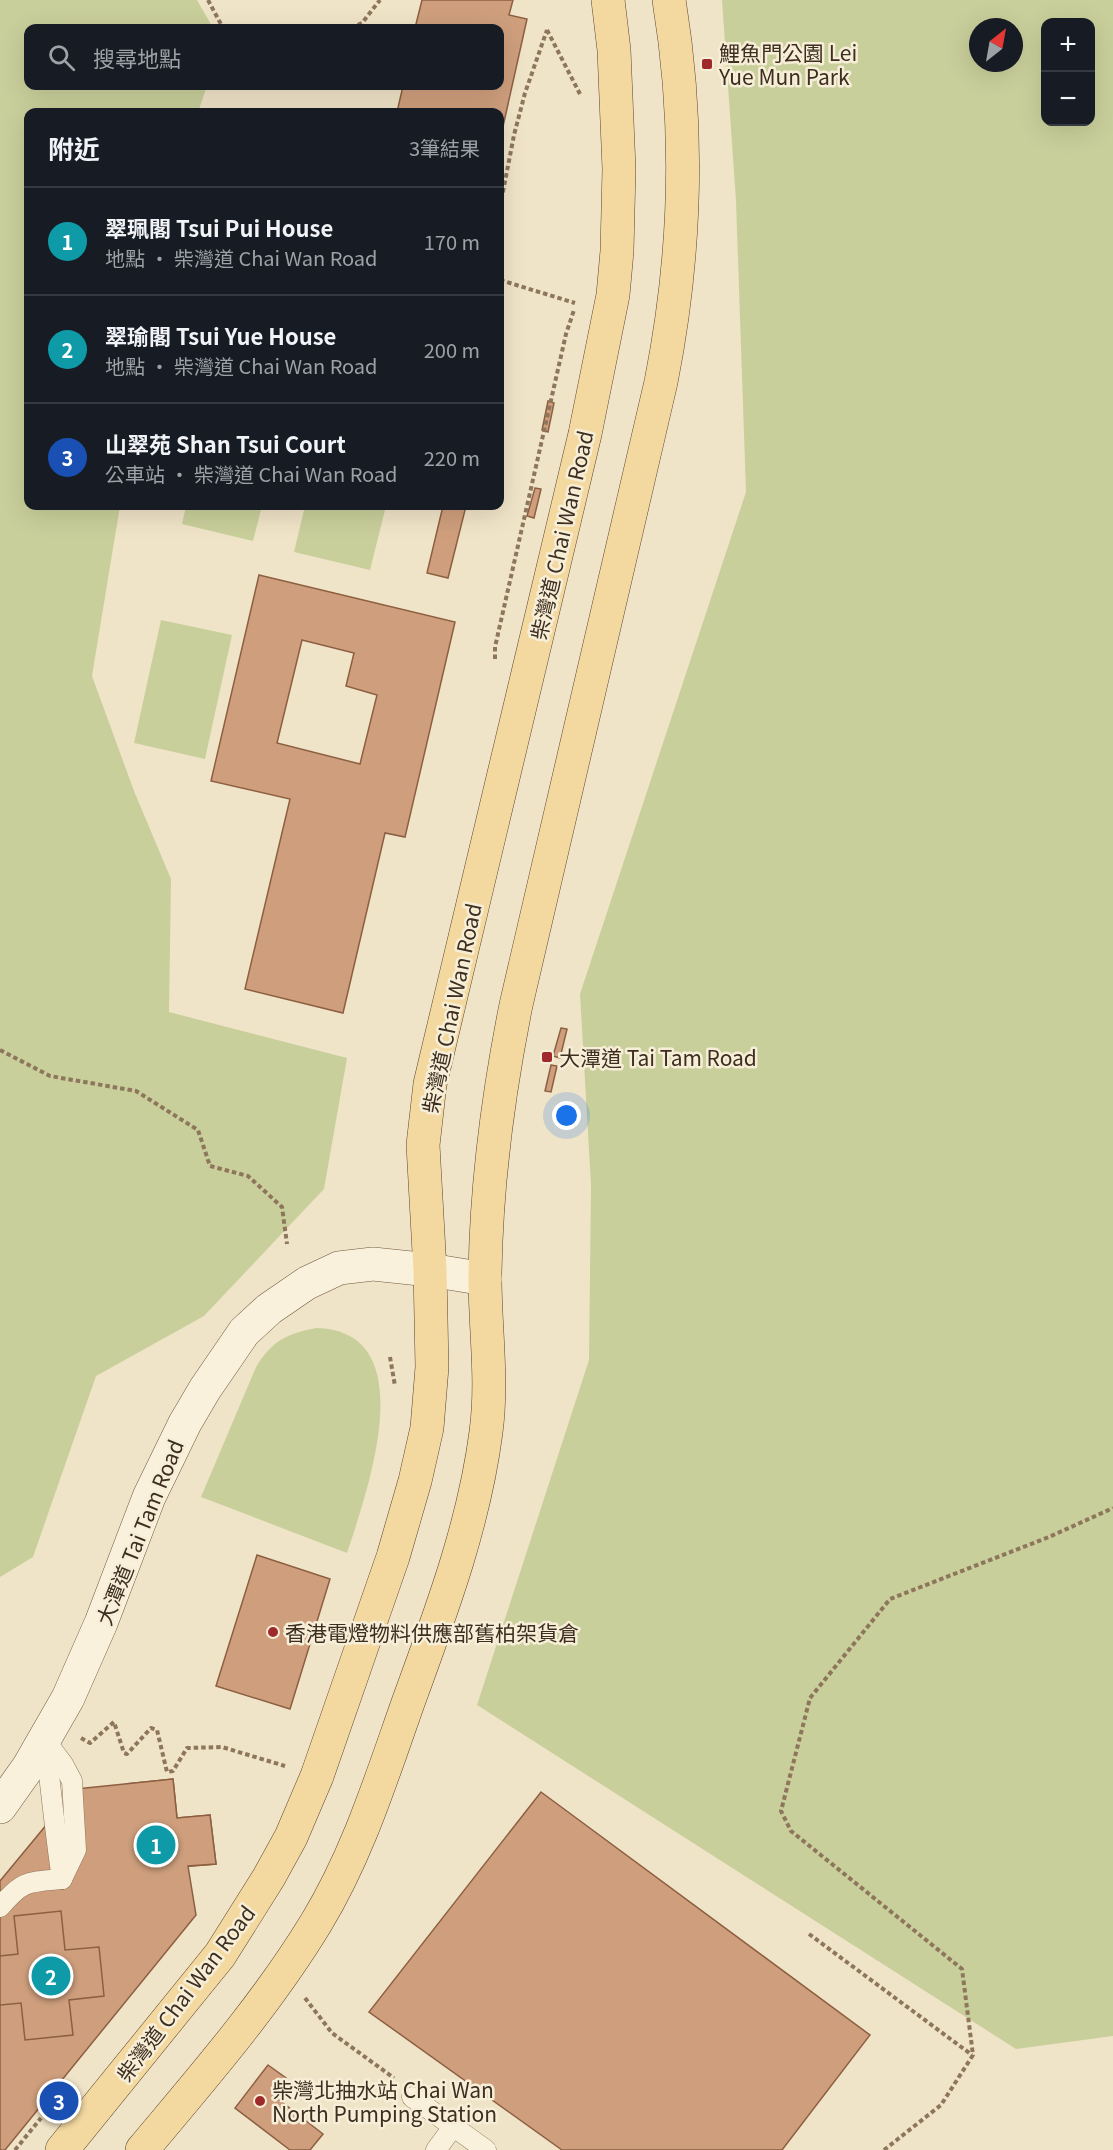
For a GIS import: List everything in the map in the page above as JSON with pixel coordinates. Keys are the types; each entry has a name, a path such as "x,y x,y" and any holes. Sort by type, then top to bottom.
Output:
{"main road":[{"name":"柴灣道 Chai Wan Road","path":"62,2150 220,1954 269,1877 291,1837 317,1776 393,1557 415,1481 427,1428 432,1367 430,1270 423,1145 432,1076 585,434 613,295 618,240 619,169 614,50 608,0"},
{"path":"142,2150 265,2001 318,1920 340,1879 375,1796 454,1573 471,1518 487,1428 490,1373 485,1279 491,1161 501,1085 511,1030 669,339 681,243 683,182 679,72 669,0"},
{"name":"大潭道 Tai Tam Road","path":"0,1807 45,1740 81,1670 165,1461 205,1389 244,1332 269,1309 308,1283 339,1268 373,1264 485,1279"}],"lane":[{"path":"0,1907 11,1894 28,1882 62,1879 51,1804 45,1740"},
{"path":"412,2097 486,2150"},
{"path":"436,2150 453,2127"}],"path":[{"path":"208,0 221,24"},
{"path":"360,24 380,0"},
{"path":"504,185 513,135 547,30 585,104"},
{"path":"504,281 575,303"},
{"path":"495,671 495,647 566,334 578,293"},
{"path":"0,1050 50,1076 136,1091 198,1130 210,1166 248,1176 282,1207 287,1244"},
{"path":"390,1357 395,1394"},
{"path":"884,2150 940,2105 973,2055 962,1968 791,1831 781,1811 810,1698 890,1599 1049,1537 1113,1508"},
{"path":"79,1737 90,1743 114,1722 124,1753 127,1754 151,1728 157,1730 167,1772 173,1771 187,1748 222,1747 285,1766"},
{"path":"281,1776 289,1755"},
{"path":"809,1934 973,2055"},
{"path":"303,1994 332,2033 412,2090 412,2097"},
{"path":"15,2150 45,2114"}],"green space":[{"path":"0,0 197,0 211,24 24,24 24,90 206,90 199,108 24,108 24,510 119,510 92,676 134,791 171,879 169,1012 347,1058 324,1189 204,1316 96,1376 33,1557 0,1577"},
{"path":"722,0 1113,0 1113,2036 1016,2049 477,1705 589,1360 591,1185 580,994 746,492 736,201"},
{"path":"185,510 261,510 253,541 182,524"},
{"path":"304,510 385,510 370,570 294,552"},
{"path":"161,620 232,635 205,759 134,743"},
{"path":"316,1328 350,1336 370,1356 379,1385 380,1420 375,1457 347,1553 201,1497 256,1367 262,1358 274,1345 288,1336"}],"building":[{"path":"422,0 513,0 509,15 527,19 504,122 504,108 398,108 402,90 504,90 504,24 416,24"},
{"path":"548,401 554,403 548,432 542,430"},
{"path":"535,488 541,489 534,518 527,516"},
{"path":"442,510 465,510 448,578 427,573"},
{"path":"259,575 455,622 405,837 385,833 343,1013 245,989 290,799 211,781","holes":["302,640 354,653 346,686 377,695 360,764 277,743"]},
{"path":"561,1028 567,1029 560,1058 553,1056"},
{"path":"551,1065 557,1066 551,1092 545,1091"},
{"name":"香港電燈物料供應部舊柏架貨倉","path":"257,1555 330,1579 290,1709 216,1686"},
{"path":"173,1779 177,1818 210,1815 216,1864 180,1867 184,1903 136,1908 132,1871 102,1874 96,1825 130,1822 126,1784"},
{"path":"173,1779 177,1818 210,1815 216,1864 188,1866 196,1915 5,2150 0,2150 0,1881 76,1789"},
{"path":"541,1792 870,2035 782,2150 562,2150 369,2012"},
{"path":"61,1911 65,1950 99,1947 104,1996 69,2000 73,2035 25,2040 21,2003 0,2005 0,1956 18,1954 14,1916"},
{"name":"柴灣北抽水站 Chai Wan North Pumping Station","path":"268,2065 286,2078 273,2095 323,2134 310,2150 290,2150 235,2108"}],"place":[{"name":"鯉魚門公園 Lei Yue Mun Park","path":"707,64"},
{"name":"大潭道 Tai Tam Road","path":"547,1057"},
{"name":"香港電燈物料供應部舊柏架貨倉","path":"273,1632"},
{"name":"翠珮閣 Tsui Pui House","path":"156,1845"},
{"name":"翠瑜閣 Tsui Yue House","path":"51,1976"},
{"name":"山翠苑 Shan Tsui Court","path":"59,2101"},
{"name":"柴灣北抽水站 Chai Wan North Pumping Station","path":"260,2101"}]}
